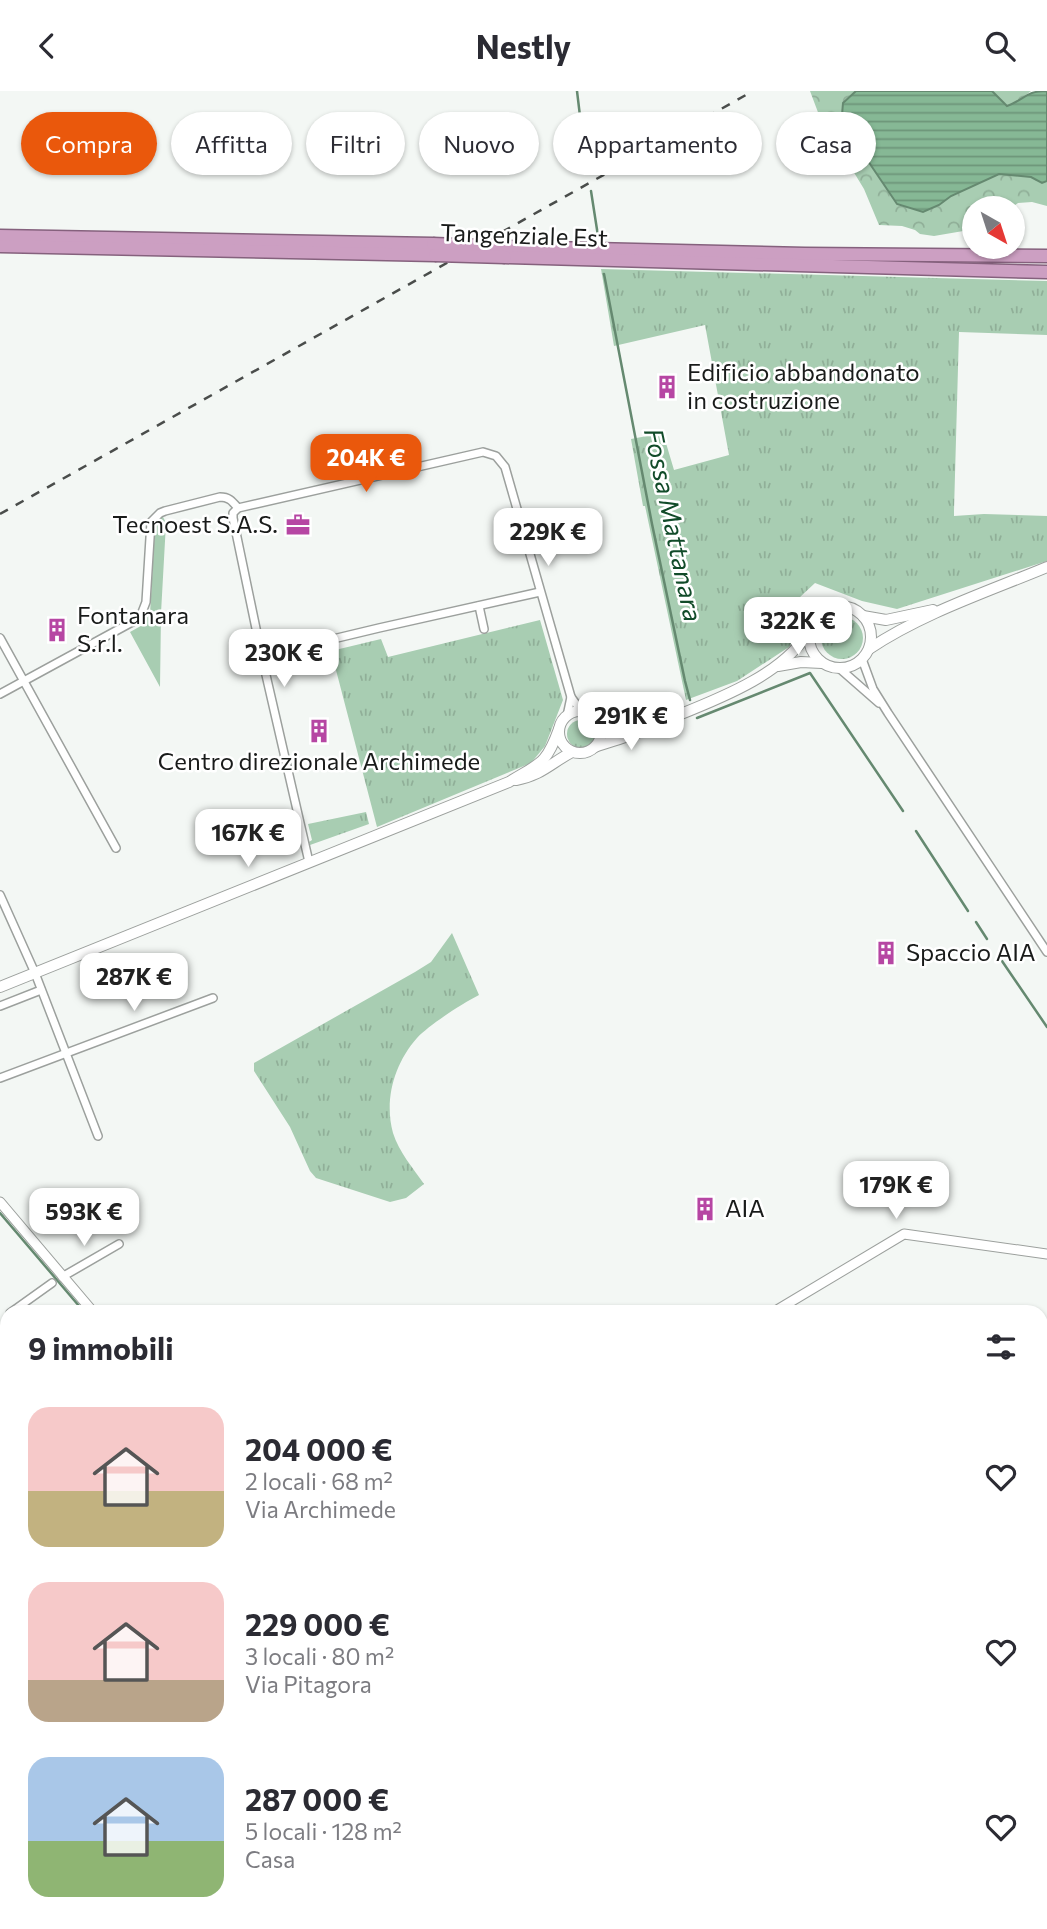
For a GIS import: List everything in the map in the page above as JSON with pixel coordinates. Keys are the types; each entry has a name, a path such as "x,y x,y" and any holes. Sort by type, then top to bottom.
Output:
{"highway":[{"name":"Tangenziale Est","path":"0,236 1047,272"},
{"name":"Tangenziale Est","path":"0,246 434,249"},
{"name":"Tangenziale Est","path":"506,252 1047,256"}],"main road":[{"path":"774,666 801,662 847,667 862,659 869,649 890,635 947,607 1047,567"},
{"path":"509,782 531,777 572,752 587,752 634,735 726,696 774,666 803,642 813,620 828,608 847,606 863,616 871,632 869,649"},
{"path":"863,616 886,620 947,607"},
{"path":"810,629 810,645 823,663"},
{"path":"0,987 509,782 539,765 549,754 567,716 575,712 584,712 613,731 653,725"},
{"path":"595,747 601,737 597,720"},
{"path":"559,729 561,740 572,752"}],"street":[{"path":"309,862 233,518 233,513 238,508 483,452 496,456 505,467 571,697 584,712"},
{"path":"0,694 141,615 146,602 151,522 160,513 220,497 231,500 238,508"},
{"path":"262,656 540,592"},
{"path":"479,606 484,629"},
{"path":"0,638 116,848"},
{"path":"862,659 873,689 1047,952"},
{"path":"839,668 885,708"},
{"path":"567,716 571,697"},
{"path":"0,895 35,972 98,1136"},
{"path":"0,1006 41,990"},
{"path":"0,1079 213,998"},
{"path":"0,1202 87,1305"},
{"path":"785,1305 904,1234 1047,1254"},
{"path":"62,1276 119,1244"},
{"path":"20,1305 52,1283"}],"green space":[{"path":"810,91 856,91 855,112 818,112"},
{"path":"992,91 1031,91 1007,106"},
{"path":"876,171 897,204 939,205 951,196 999,174 1031,177 1042,183 1047,181 1047,206 1026,202 1026,196 962,196 962,231 934,236 920,234 902,226 879,225 855,175 876,175"},
{"path":"601,269 1047,281 1047,335 959,332 954,516 1047,516 1047,561 897,609 862,601 815,583 799,598 804,621 789,647 737,681 686,700 631,439 663,433 674,470 729,455 705,325 614,346"},
{"path":"162,515 166,523 160,687 130,632 139,627 150,614 155,526"},
{"path":"842,617 857,623 863,638 857,653 842,659 827,653 821,638 827,623"},
{"path":"540,620 563,700 545,746 531,763 377,827 331,651 381,639 388,657"},
{"path":"581,720 591,724 595,734 591,744 581,748 571,744 567,734 571,724"},
{"path":"366,812 369,824 310,845 312,840 308,824"},
{"path":"452,933 479,995 446,1015 417,1038 402,1059 391,1095 393,1133 424,1184 406,1198 390,1202 316,1178 310,1171 290,1127 254,1071 254,1063 431,962"}],"shaded area":[{"path":"856,91 992,91 1007,106 1030,94 1047,91 1047,181 1042,183 1031,177 999,174 923,212 897,204 876,173 876,112 842,112 843,103"}],"waterway":[{"name":"Fossa Mattanara","path":"577,91 580,112"},
{"name":"Fossa Mattanara","path":"591,191 598,236"},
{"name":"Fossa Mattanara","path":"604,274 652,524 690,700"},
{"name":"Fossa Mattanara","path":"697,718 810,673 903,811"},
{"name":"Fossa Mattanara","path":"916,831 968,911"},
{"name":"Fossa Mattanara","path":"976,922 987,939"},
{"name":"Fossa Mattanara","path":"1002,961 1047,1027"},
{"path":"0,1213 78,1305"}],"railway":[{"path":"0,514 753,91"}],"place":[{"name":"Edificio abbandonato in costruzione","path":"667,387"},
{"name":"Tecnoest S.A.S.","path":"298,525"},
{"name":"Fontanara S.r.l.","path":"57,630"},
{"name":"Centro direzionale Archimede","path":"319,731"},
{"name":"Spaccio AIA","path":"886,953"},
{"name":"AIA","path":"705,1209"}]}
